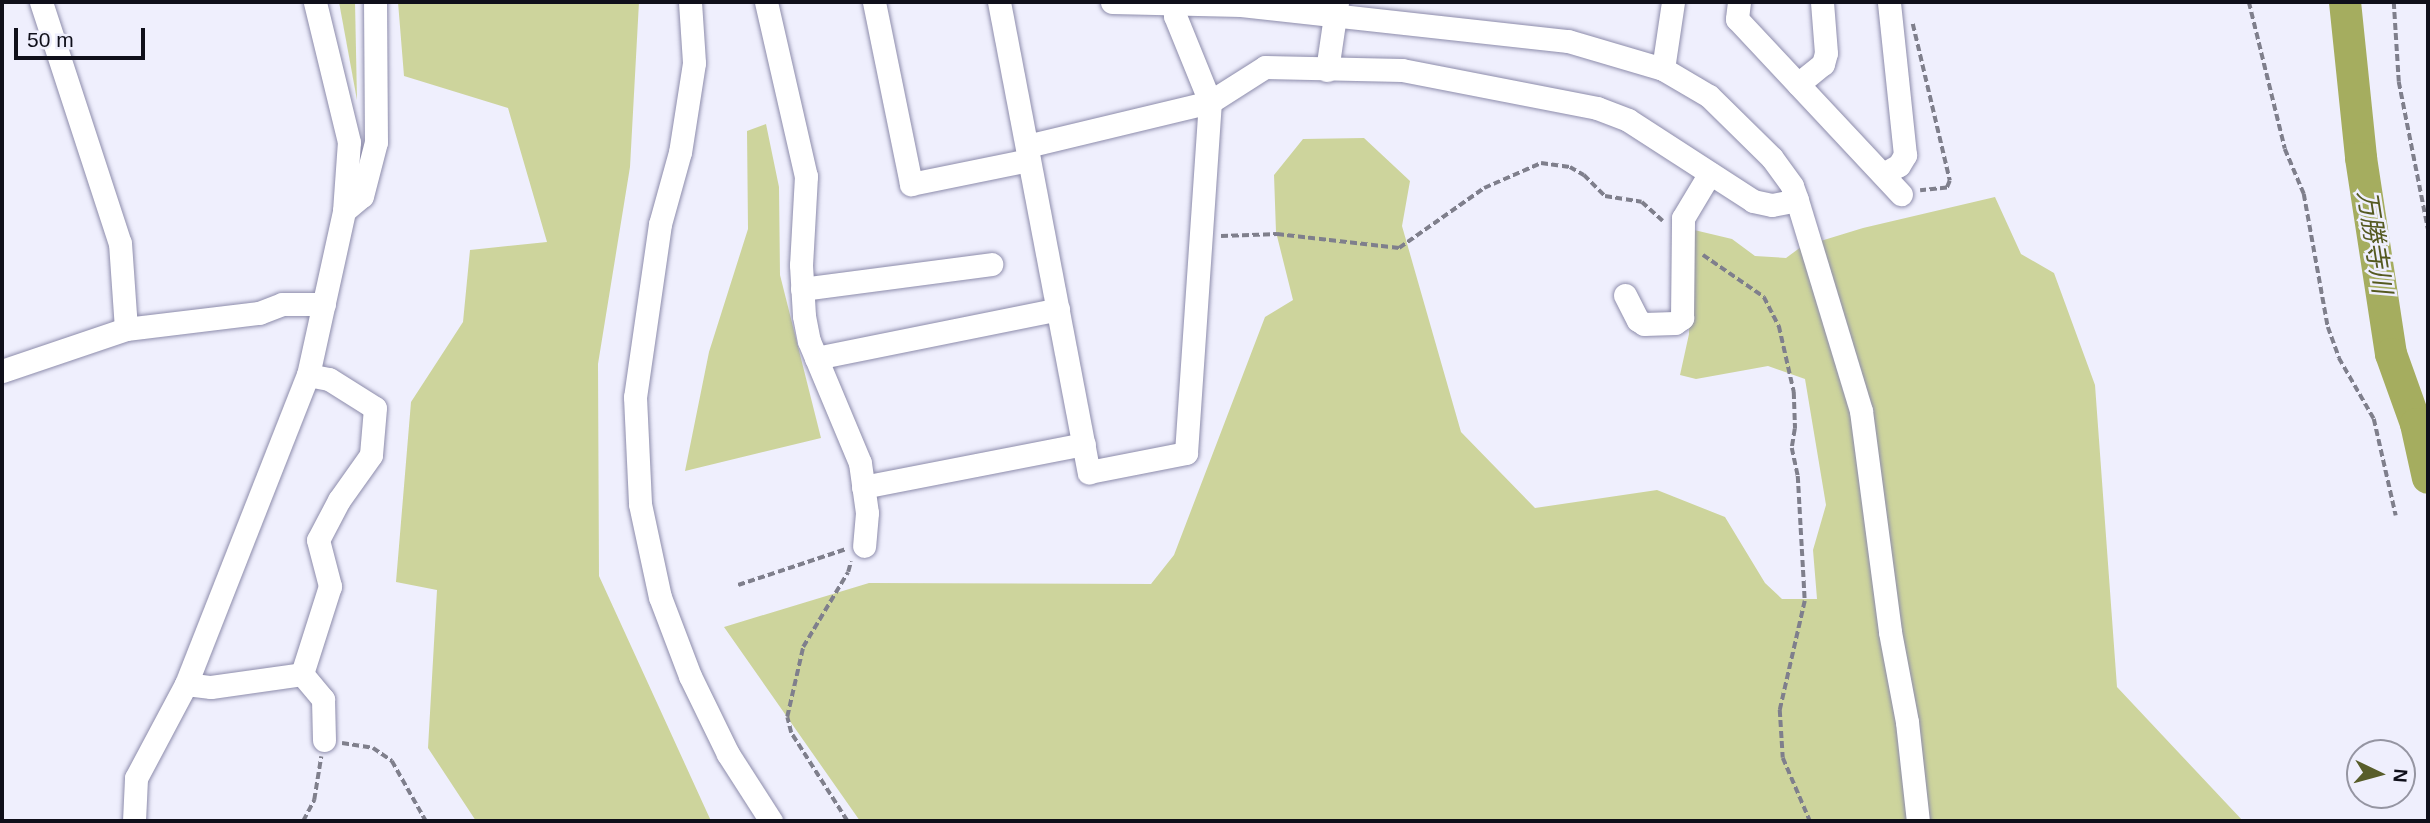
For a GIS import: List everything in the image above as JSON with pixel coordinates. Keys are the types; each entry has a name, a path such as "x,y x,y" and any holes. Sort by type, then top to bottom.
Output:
{"street":[{"path":"41,2 120,243 126,329"},
{"path":"134,821 136,778 186,684 308,375 324,304 344,211 348,142 316,2"},
{"path":"344,211 362,196 376,142 375,2"},
{"path":"690,2 694,63 680,152 660,224 635,397 640,504 660,597 690,676 729,754 771,821"},
{"path":"766,2 806,176 802,289 804,316 816,358 860,463 867,513 861,545"},
{"path":"874,2 911,184 1210,103 1265,67 1402,70 1597,108 1628,120 1753,201 1772,205 1797,200"},
{"path":"999,2 1089,472 1186,453 1210,103 1175,16 1174,4"},
{"path":"1112,2 1336,9 1567,41 1663,69 1709,96 1754,140 1785,177 1797,200 1861,411 1890,632 1907,722 1918,821"},
{"path":"1663,69 1673,2"},
{"path":"1739,2 1737,19 1901,194"},
{"path":"1798,84 1823,64 1826,53 1822,2"},
{"path":"1883,174 1899,165 1905,155 1889,2"},
{"path":"1327,70 1336,9"},
{"path":"1625,295 1638,320 1644,324 1675,323 1682,318 1683,218 1710,173"},
{"path":"802,289 991,264"},
{"path":"2,371 126,329 259,313 282,304 324,304"},
{"path":"816,358 1058,309"},
{"path":"302,674 330,586 318,541 339,500 371,456 375,408 329,379 308,375"},
{"path":"863,487 1084,444"},
{"path":"186,684 211,687 302,674"},
{"path":"302,674 323,699 324,740"}],"path":[{"path":"2249,2 2285,149 2304,194 2328,327 2339,358 2374,419 2396,516"},
{"path":"2394,2 2399,82 2428,229"},
{"path":"1901,194 1947,188 1950,181 1911,15"},
{"path":"1201,236 1277,234 1399,248 1484,188 1541,163 1570,167 1584,175 1605,196 1642,202 1707,258 1764,297 1782,340 1794,392 1795,429 1792,448 1798,476 1805,601 1780,710 1783,758 1810,821"},
{"path":"738,585 861,545"},
{"path":"847,821 791,733 787,717 803,647 861,545"},
{"path":"303,821 314,800 324,740 373,748 392,761 426,821"}],"green space":[{"path":"339,2 355,2 357,100"},
{"path":"398,2 639,2 630,167 598,364 599,576 711,821 476,821 428,748 437,590 396,582 411,402 463,322 470,250 547,242 508,108 404,76"},
{"path":"766,124 779,187 780,275 821,438 685,471 709,352 748,229 747,131"},
{"path":"1364,138 1410,181 1402,226 1461,432 1535,508 1657,490 1725,517 1765,583 1782,599 1817,599 1813,550 1826,505 1805,379 1768,366 1696,379 1680,375 1689,334 1690,229 1732,239 1755,256 1786,258 1801,247 1863,228 1995,197 2021,254 2054,273 2095,385 2117,687 2243,821 860,821 724,627 869,583 1151,584 1174,555 1265,317 1293,300 1276,232 1274,175 1303,139"}],"waterway":[{"name":"万勝寺川","path":"2345,2 2361,158 2391,354 2416,424 2428,478"}]}
